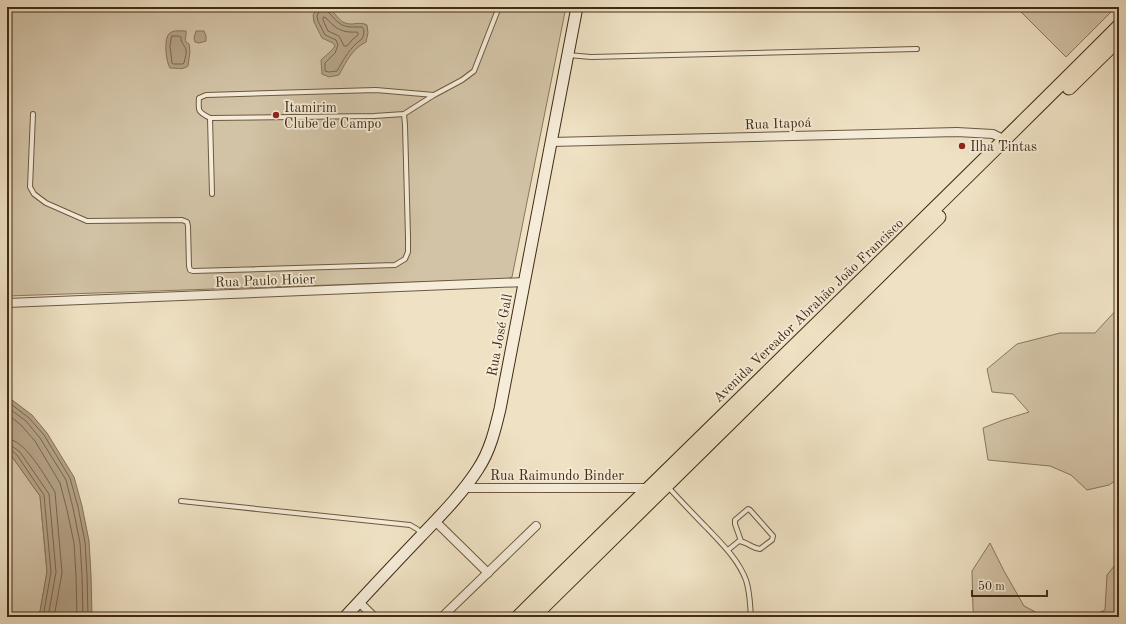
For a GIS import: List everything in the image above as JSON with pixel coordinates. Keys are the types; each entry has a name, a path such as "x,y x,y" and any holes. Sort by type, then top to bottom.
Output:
{"main road":[{"name":"Rua José Gall","path":"345,617 464,488 479,469 488,451 495,432 577,7"},
{"name":"Avenida Vereador Abrahão João Francisco","path":"518,617 1005,140 1119,26"},
{"name":"Avenida Vereador Abrahão João Francisco","path":"534,617 1119,39"}],"street":[{"name":"Rua Itapoá","path":"551,142 957,132 993,134 1005,140"},
{"name":"Rua Paulo Hoier","path":"7,303 525,282"},
{"name":"Rua Raimundo Binder","path":"464,488 649,488"},
{"path":"435,521 488,572"},
{"path":"442,617 536,526"},
{"path":"359,602 374,617"}],"lane":[{"path":"434,95 376,90 206,95 200,98 198,109 201,114 210,118 374,116 404,114 434,95 462,80 474,71 499,7"},
{"path":"568,55 599,56 917,49"},
{"path":"32,114 30,187 34,194 46,203 87,221 182,220 187,222 189,266 190,270 193,272 395,265 406,259 408,252 408,237 404,114"},
{"path":"210,118 212,194"},
{"path":"667,486 728,550 737,562 746,579 750,596 751,617"},
{"path":"181,501 410,525 423,534"},
{"path":"748,509 773,536 773,538 760,549 741,541 735,520 748,509"},
{"path":"728,550 741,541"}],"shaded area":[{"name":"Itamirim Clube de Campo","path":"7,7 566,7 512,277 507,279 7,296"},
{"path":"1016,7 1116,7 1066,57"},
{"path":"1119,307 1119,478 1109,485 1087,490 1071,475 1050,466 988,460 983,428 1029,412 1013,394 992,392 987,369 1017,344 1060,333 1095,333"},
{"path":"7,453 13,458 40,496 47,572 39,617 7,617"},
{"path":"990,543 1024,606 1045,617 977,617 973,610 972,571"},
{"path":"1119,560 1119,617 1090,617 1105,610 1107,575"}],"water":[{"path":"318,7 329,7 345,23 361,23 367,25 368,33 366,42 353,52 339,75 329,77 322,74 321,60 335,46 333,43 322,38 314,22 313,15"},
{"path":"173,31 186,31 185,41 189,44 190,51 188,66 182,68 170,68 167,61 166,39"},
{"path":"196,31 204,31 206,41 199,43 195,42 194,38"},
{"path":"7,396 32,415 47,433 74,477 89,541 92,617 39,617 47,572 40,496 13,458 7,453"}],"place":[{"name":"Itamirim Clube de Campo","path":"276,115"},
{"name":"Ilha Tintas","path":"962,146"}]}
